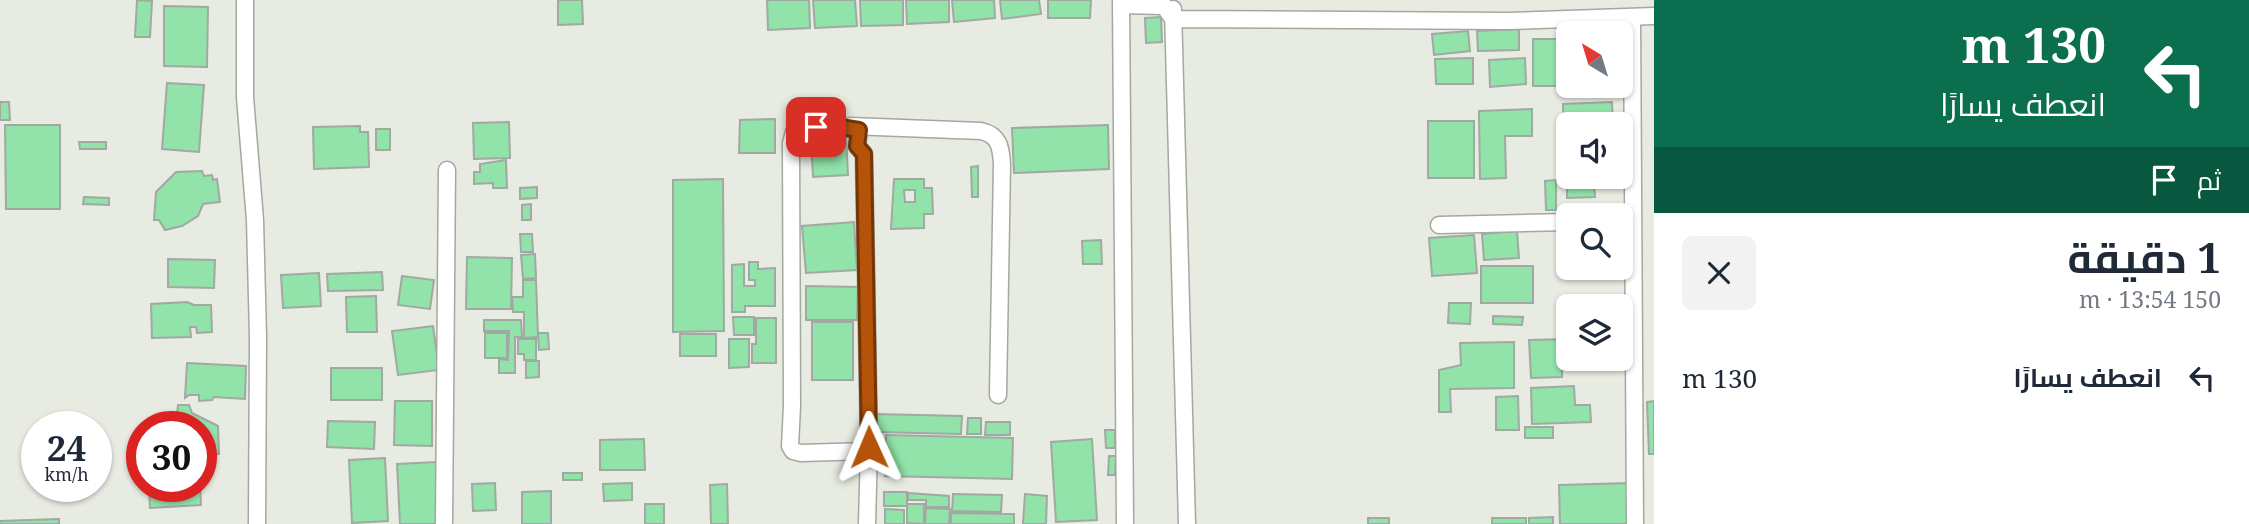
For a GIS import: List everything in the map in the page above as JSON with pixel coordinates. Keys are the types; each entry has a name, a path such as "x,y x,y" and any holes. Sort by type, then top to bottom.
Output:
{"street":[{"path":"245,0 245,97 255,220 258,337 257,524"},
{"path":"1173,0 1187,524"},
{"path":"1618,0 1625,17 1627,203"},
{"path":"1125,524 1121,2 1164,6 1172,19"},
{"path":"1172,19 1509,21 1654,16"},
{"path":"834,126 859,130 857,146 864,154 867,524"},
{"path":"868,452 801,453 793,451 790,446 790,143 798,127 834,126 992,133 1001,148 1002,164 998,395"},
{"path":"444,524 447,170"},
{"path":"1439,225 1556,222"},
{"path":"1629,280 1636,524"}],"building":[{"path":"137,0 152,1 150,37 135,37"},
{"path":"558,0 582,0 583,24 558,25"},
{"path":"767,0 809,0 810,28 768,30"},
{"path":"813,0 855,0 857,26 815,28"},
{"path":"860,0 903,0 903,25 861,26"},
{"path":"906,0 949,0 949,22 907,24"},
{"path":"952,0 994,0 995,18 954,22"},
{"path":"1000,0 1039,0 1041,14 1002,19"},
{"path":"1048,0 1091,0 1090,18 1048,18"},
{"path":"164,6 208,7 207,67 164,66"},
{"path":"1161,17 1162,42 1146,43 1145,18"},
{"path":"1519,29 1519,50 1478,51 1477,31"},
{"path":"1468,31 1470,51 1434,55 1432,34"},
{"path":"1533,39 1556,39 1556,86 1533,86"},
{"path":"1473,58 1473,84 1436,84 1435,59"},
{"path":"1525,58 1526,84 1490,87 1489,60"},
{"path":"167,83 204,85 199,152 162,149"},
{"path":"0,102 9,102 10,120 0,120"},
{"path":"1612,102 1612,112 1563,112 1563,104"},
{"path":"1532,109 1532,136 1505,136 1506,178 1480,179 1479,111"},
{"path":"775,119 775,153 739,153 740,120"},
{"path":"1428,121 1474,121 1474,178 1428,178"},
{"path":"509,122 510,158 474,159 473,123"},
{"path":"5,125 60,125 60,209 6,209"},
{"path":"1108,125 1109,169 1014,173 1012,128"},
{"path":"360,126 360,132 368,132 369,167 314,169 313,127"},
{"path":"376,129 390,129 390,150 376,150"},
{"path":"846,135 848,175 813,177 811,137"},
{"path":"79,142 106,142 106,149 80,149"},
{"path":"506,160 507,188 493,188 493,183 474,184 474,172 480,172 480,164"},
{"path":"978,166 978,197 972,197 971,167"},
{"path":"202,171 204,176 212,175 213,180 217,179 220,202 203,204 198,216 182,226 165,230 159,220 154,220 156,192 176,172"},
{"path":"723,179 724,331 673,332 673,180"},
{"path":"894,179 924,179 924,188 932,188 933,214 924,214 924,228 891,229","holes":["904,190 915,190 915,202 905,202"]},
{"path":"1556,180 1556,210 1546,210 1545,181"},
{"path":"537,187 537,198 520,199 520,188"},
{"path":"1567,189 1594,189 1595,197 1567,198"},
{"path":"84,197 109,198 109,205 83,204"},
{"path":"531,204 531,220 522,220 522,205"},
{"path":"854,222 857,270 806,273 802,226"},
{"path":"1517,231 1519,258 1484,260 1482,234"},
{"path":"520,234 532,234 533,252 521,252"},
{"path":"1474,235 1477,273 1432,276 1429,238"},
{"path":"1101,240 1102,264 1083,264 1082,241"},
{"path":"535,254 536,278 523,279 521,255"},
{"path":"467,257 512,258 511,309 466,309"},
{"path":"168,259 215,260 214,288 168,287"},
{"path":"749,262 758,262 758,269 775,268 775,306 745,306 745,312 732,312 732,265 744,264 744,286 755,286 755,280 749,280"},
{"path":"1481,266 1533,266 1533,303 1481,303"},
{"path":"382,272 383,290 328,291 327,274"},
{"path":"319,273 321,306 283,308 281,275"},
{"path":"402,276 434,280 430,309 398,305"},
{"path":"523,280 536,280 538,337 524,338 524,312 513,312 512,297 523,297"},
{"path":"806,286 858,287 857,320 806,320"},
{"path":"376,296 377,332 347,332 346,297"},
{"path":"187,302 194,305 211,305 212,332 197,333 196,327 190,327 191,337 152,338 151,304"},
{"path":"1449,303 1471,303 1470,324 1448,323"},
{"path":"1493,316 1523,317 1522,325 1493,324"},
{"path":"733,317 754,317 754,335 734,335"},
{"path":"756,318 776,318 776,363 752,363 752,344 756,344"},
{"path":"484,320 521,320 522,337 515,337 515,373 499,373 499,359 508,360 509,331 484,331"},
{"path":"812,322 853,322 853,380 812,380"},
{"path":"433,326 439,370 398,375 392,331"},
{"path":"485,333 507,333 507,358 485,358"},
{"path":"538,333 548,333 549,349 539,350"},
{"path":"680,334 716,334 716,356 680,356"},
{"path":"518,339 536,339 536,360 524,360 524,354 518,354"},
{"path":"729,339 749,339 749,367 729,368"},
{"path":"1556,339 1556,371 1562,371 1562,377 1531,378 1529,340"},
{"path":"1514,342 1514,388 1450,389 1451,412 1439,412 1439,370 1461,365 1460,343"},
{"path":"526,361 539,361 539,377 526,378"},
{"path":"187,363 246,366 245,399 214,397 212,400 199,401 199,395 185,398"},
{"path":"331,368 382,368 382,400 331,400"},
{"path":"1574,386 1575,405 1590,405 1591,422 1532,424 1531,388"},
{"path":"1518,396 1519,430 1496,430 1496,397"},
{"path":"395,401 432,401 432,446 394,445"},
{"path":"1654,401 1654,454 1649,454 1647,402"},
{"path":"178,405 189,405 191,411 177,411"},
{"path":"875,414 962,416 961,434 875,432"},
{"path":"968,418 981,418 981,434 967,434"},
{"path":"328,421 375,422 374,449 327,447"},
{"path":"986,422 1010,422 1010,435 985,435"},
{"path":"217,426 218,426 217,454"},
{"path":"1525,427 1553,427 1553,438 1525,438"},
{"path":"1105,430 1115,430 1115,448 1106,448"},
{"path":"886,435 1013,438 1012,479 885,476"},
{"path":"644,439 645,470 600,470 600,440"},
{"path":"1092,439 1097,520 1056,522 1051,442"},
{"path":"1109,456 1116,456 1115,475 1108,475"},
{"path":"385,458 388,521 352,523 349,460"},
{"path":"436,462 440,524 400,524 397,464"},
{"path":"563,473 582,473 582,480 563,480"},
{"path":"495,483 496,510 473,511 472,484"},
{"path":"632,483 632,500 604,501 603,484"},
{"path":"1630,483 1631,524 1560,524 1559,485"},
{"path":"727,484 728,524 711,524 710,485"},
{"path":"551,491 551,524 522,524 522,492"},
{"path":"884,492 907,492 907,506 884,506"},
{"path":"908,493 949,496 949,507 926,507 926,500 908,500"},
{"path":"953,494 1002,495 1001,512 952,511"},
{"path":"1025,494 1047,496 1046,524 1023,524"},
{"path":"150,502 201,502 201,505 150,508"},
{"path":"645,504 664,504 664,524 645,524"},
{"path":"907,504 924,504 924,524 907,523"},
{"path":"926,508 950,509 949,524 925,524"},
{"path":"885,509 904,510 904,524 885,524"},
{"path":"951,513 1014,514 1014,524 951,524"},
{"path":"1553,517 1553,524 1529,524 1529,518"},
{"path":"1368,518 1389,518 1389,524 1368,524"},
{"path":"1492,518 1526,518 1526,524 1492,524"},
{"path":"59,519 59,524 0,524 0,521"}],"route":[{"path":"816,127 834,126 859,130 857,146 864,154 869,447"}]}
